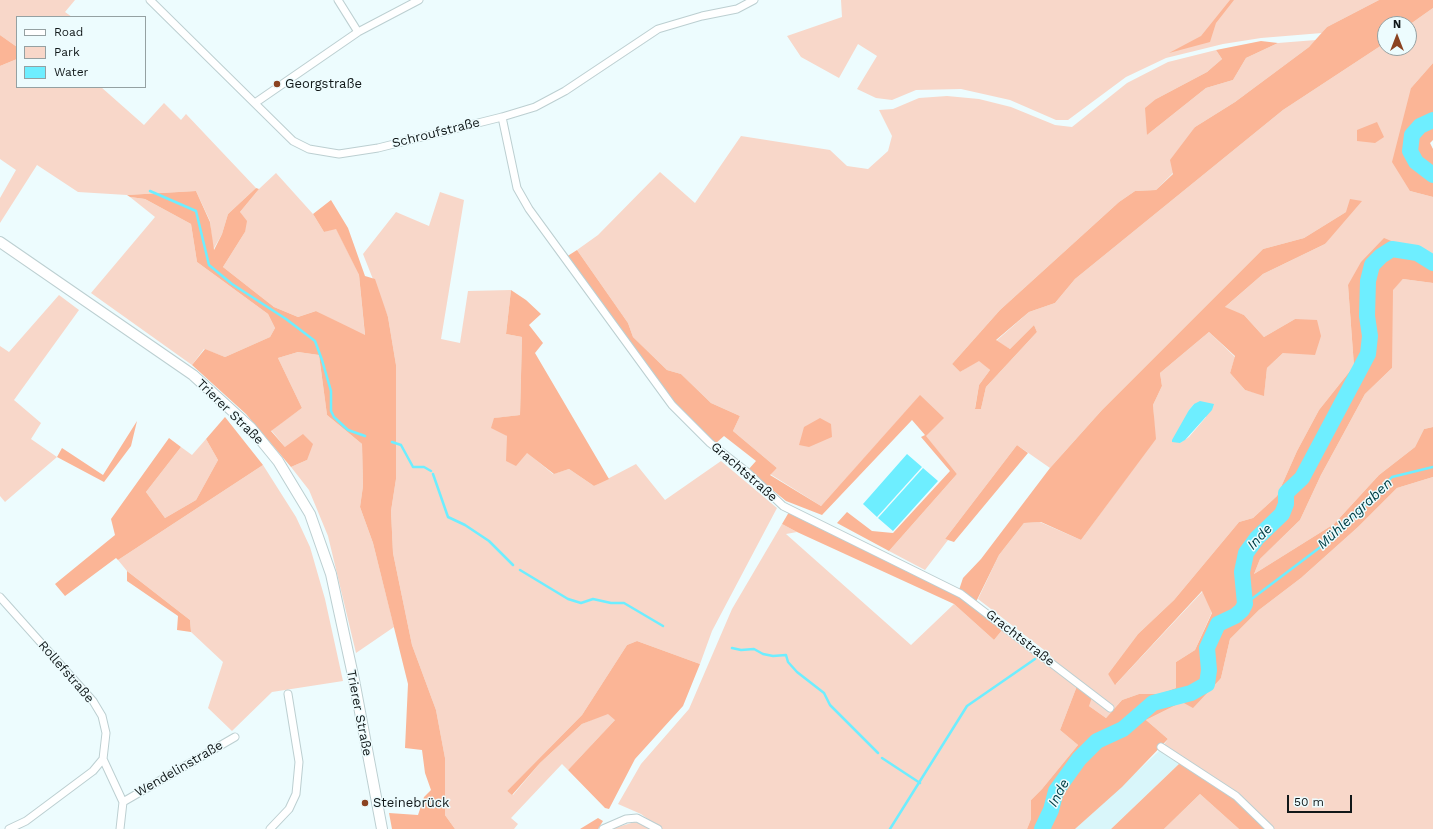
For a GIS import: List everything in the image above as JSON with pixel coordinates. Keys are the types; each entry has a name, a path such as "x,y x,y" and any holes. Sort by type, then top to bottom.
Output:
{"main road":[{"name":"Trierer Straße","path":"0,242 193,376 251,428 278,461 310,514 330,574 354,680 382,829"}],"street":[{"name":"Schroufstraße","path":"150,0 215,66 293,141 309,149 340,154 378,148 502,117 535,107 565,91 658,29 702,16 737,10 754,0"},
{"path":"338,0 358,32"},
{"path":"255,103 358,32 418,0"},
{"name":"Grachtstraße","path":"502,117 517,188 529,209 672,405 710,443 747,472 783,506 961,594 1110,708"},
{"name":"Rollefstraße","path":"0,597 92,701 99,711 102,716 106,733 103,759"},
{"path":"270,829 289,809 296,794 299,762 288,694"},
{"name":"Wendelinstraße","path":"123,802 234,737"},
{"path":"1161,747 1236,796 1270,829"},
{"path":"9,829 26,821 87,776 103,759"},
{"name":"Wendelinstraße","path":"103,759 123,802 120,829"},
{"path":"602,829 626,819 637,818 658,829"}],"shaded area":[{"path":"1230,0 1234,0 1216,23 1210,42 1169,53 1201,36"},
{"path":"1379,0 1433,0 1433,8 1417,19 1417,16 1377,16 1377,48 1283,110 1075,279 1055,303 1029,312 996,340 1010,349 1034,325 1037,332 986,387 981,409 975,409 979,385 990,370 979,361 960,372 952,364 1000,310 1119,202 1135,191 1156,190 1173,174 1170,160 1195,127 1235,102 1309,47 1327,27"},
{"path":"0,35 16,46 16,59 0,66"},
{"path":"1261,41 1278,43 1246,58 1233,80 1206,88 1147,135 1145,108 1156,99 1207,72 1222,59 1216,50"},
{"path":"1433,63 1433,140 1430,143 1433,149 1433,197 1410,191 1392,162 1411,88"},
{"path":"1377,122 1384,137 1375,143 1357,141 1357,130"},
{"path":"256,188 259,189 240,212 247,221 245,232 223,267 274,307 298,317 316,311 365,335 359,275 336,229 324,232 313,214 331,200 348,228 365,276 375,279 388,317 396,365 396,479 391,511 393,553 412,645 436,710 445,758 445,815 455,829 392,829 389,813 418,815 424,797 431,790 425,773 422,750 405,748 408,684 373,543 360,507 363,486 362,444 327,415 319,355 298,352 278,358 302,408 271,431 285,447 303,434 313,444 307,460 291,467 246,414 192,365 205,349 225,357 270,337 275,328 268,314 197,262 191,224 145,199 130,197 127,195 196,191 210,222 214,250 222,234 228,214"},
{"path":"1350,199 1362,201 1325,244 1263,274 1225,307 1244,315 1264,337 1295,319 1317,320 1321,336 1315,355 1283,353 1267,368 1264,396 1245,390 1230,373 1235,356 1209,332 1160,373 1162,386 1153,405 1156,439 1081,540 1041,522 1024,523 999,555 974,606 1003,629 994,640 954,604 782,524 789,512 957,596 963,578 981,559 1050,468 1102,410 1263,249 1304,238 1346,212"},
{"path":"1384,238 1433,258 1433,283 1403,279 1393,290 1392,368 1365,394 1321,475 1300,520 1260,559 1254,574 1334,524 1379,475 1415,447 1424,429 1433,427 1433,477 1397,488 1358,527 1301,578 1259,610 1230,639 1221,678 1193,708 1182,702 1146,720 1168,739 1122,787 1075,829 1027,829 1031,819 1031,800 1042,789 1078,745 1060,730 1077,686 1092,697 1089,706 1106,718 1122,700 1139,694 1159,694 1176,688 1176,662 1195,650 1212,613 1202,591 1115,685 1108,674 1138,634 1174,600 1239,522 1253,518 1277,496 1297,451 1319,410 1354,366 1348,285 1361,262"},
{"path":"577,250 628,323 633,337 667,370 681,374 711,403 740,416 733,431 777,468 770,475 821,506 920,395 944,418 926,436 957,474 889,551 837,523 847,512 872,531 893,533 950,471 921,437 925,435 912,420 822,515 786,501 748,470 756,461 724,436 715,444 673,404 566,257"},
{"path":"511,290 526,300 541,314 529,325 543,343 535,353 609,479 594,486 569,469 554,474 527,453 516,466 506,461 507,436 491,428 494,418 520,415 522,337 506,334"},
{"path":"225,417 263,465 118,560 116,558 65,596 55,584 115,535 111,519 169,438 181,447 146,492 165,518 196,500 218,460 206,439"},
{"path":"820,418 831,424 832,437 809,447 799,445 804,427"},
{"path":"137,421 131,446 104,482 57,457 62,448 103,475"},
{"path":"1017,445 1028,453 954,542 945,539"},
{"path":"127,571 190,620 191,632 177,630 178,616 127,581"},
{"path":"637,641 700,664 683,706 635,759 609,809 605,808 568,770 615,720 608,714 582,724 540,763 512,795 507,791 582,715 627,645"},
{"path":"1159,751 1180,763 1111,829 1075,829"},
{"path":"1180,763 1234,798 1266,829 1239,829 1200,794 1164,829 1111,829"},
{"path":"598,818 603,821 598,829 580,829"}],"green space":[{"path":"0,0 75,0 65,12 71,16 16,16 16,46 0,35"},
{"path":"841,0 1379,0 1327,27 1322,33 1261,38 1223,44 1166,58 1126,77 1068,120 1056,120 1010,100 961,89 916,90 892,100 876,98 857,89 877,56 858,44 839,78 801,57 787,36 842,17"},
{"path":"1433,8 1433,63 1411,88 1410,191 1433,197 1433,258 1426,257 1348,285 1354,366 1319,410 1297,451 1277,496 1253,518 1239,522 1174,600 1138,634 1108,674 1116,684 1203,591 1212,612 1195,650 1176,662 1176,688 1159,694 1139,694 1122,700 1106,718 1089,706 1077,686 1060,730 1078,745 1042,789 1031,800 1031,819 1027,829 661,829 641,814 618,804 641,764 689,709 732,609 782,524 797,532 786,534 911,645 954,604 994,640 1003,629 1075,683 1048,653 978,599 999,555 1024,523 1040,522 1081,540 1155,439 1153,405 1162,386 1160,373 1209,332 1235,357 1230,373 1245,390 1264,395 1267,368 1283,353 1295,319 1264,337 1244,315 1224,308 1263,274 1325,244 1346,212 1304,238 1263,249 1102,410 1050,468 1017,445 945,539 948,540 925,570 889,551 957,474 925,436 920,396 821,506 770,474 777,468 733,431 740,416 711,403 681,374 667,370 633,337 628,323 577,250 598,235 660,172 695,203 741,136 830,150 847,166 868,169 888,151 892,136 879,110 893,109 919,98 947,96 979,99 1011,107 1055,125 1072,127 1127,83 1168,62 1216,50 1222,59 1207,72 1156,99 1147,135 1206,88 1233,80 1246,58 1278,43 1316,40 1309,47 1235,102 1195,127 1173,173 1156,190 1135,191 1119,202 1000,310 952,364 960,372 979,360 990,370 979,385 975,408 981,409 986,387 1037,332 1034,325 1010,349 996,341 1029,312 1055,303 1075,279 1283,110 1377,48 1377,56 1417,56 1417,19","holes":["1194,404 1206,417 1189,437 1180,443 1189,410"]},
{"path":"16,59 16,88 102,88 144,125 164,103 181,120 186,114 256,188 228,214 222,234 213,250 210,221 196,191 127,195 78,192 37,165 0,223 0,198 16,170 0,159 0,66"},
{"path":"276,173 313,214 324,232 336,228 359,275 365,336 316,311 298,317 274,307 223,267 245,232 240,212 259,189"},
{"path":"440,192 464,200 441,339 460,343 468,291 511,290 506,334 522,337 520,415 495,418 507,436 553,474 569,469 594,486 636,464 665,500 721,461 777,508 712,631 700,664 637,641 627,645 582,715 507,791 513,795 540,763 582,724 608,713 616,719 568,770 562,764 511,818 518,824 514,829 455,829 445,815 445,758 436,710 412,645 393,553 391,511 396,479 396,365 388,317 363,254 396,212 429,226"},
{"path":"130,197 145,199 191,224 197,262 268,314 275,328 270,337 225,357 204,349 192,365 91,293 155,217"},
{"path":"1403,279 1433,283 1433,427 1424,429 1415,447 1379,475 1334,524 1254,574 1260,559 1300,520 1321,475 1365,394 1392,368 1392,290"},
{"path":"59,295 79,310 14,400 41,423 31,439 57,457 5,502 0,496 0,346 9,352"},
{"path":"298,352 319,355 327,415 362,444 363,486 360,507 373,543 394,627 356,653 328,536 309,490 291,467 307,460 285,447 271,430 302,408 278,358"},
{"path":"206,439 218,460 196,500 165,518 146,492 181,447 192,455"},
{"path":"263,465 296,517 310,547 325,599 343,681 272,692 232,731 208,708 223,662 191,632 190,620 127,571 118,560"},
{"path":"1433,477 1433,829 1266,829 1180,763 1159,751 1168,739 1146,720 1182,702 1221,678 1230,639 1259,610 1301,578 1358,527 1397,488"},
{"path":"1200,794 1239,829 1164,829"},
{"path":"635,822 652,829 613,829 614,828"}],"water":[{"path":"1200,401 1214,404 1212,410 1185,440 1180,443 1172,442 1189,410 1194,404"},
{"path":"907,454 922,467 877,517 863,504"},
{"path":"923,468 938,481 893,531 878,518"}],"waterway":[{"name":"Inde","path":"1433,120 1420,126 1412,135 1410,151 1416,162 1433,175"},
{"path":"150,191 196,211 209,265 232,284 286,319 315,341 331,391 331,411 334,417 348,430 365,436"},
{"name":"Inde","path":"1042,829 1051,810 1056,791 1079,759 1097,741 1123,729 1153,703 1191,693 1207,684 1209,670 1207,648 1218,624 1235,616 1242,610 1245,604 1242,572 1246,553 1257,538 1282,514 1286,504 1286,493 1302,478 1368,354 1370,336 1367,316 1368,281 1372,265 1381,256 1392,249 1417,253 1433,263"},
{"path":"392,442 401,445 413,467 424,467 431,471"},
{"name":"Mühlengraben","path":"1245,604 1335,536 1392,477 1433,467"},
{"path":"433,474 448,517 465,525 489,541 513,565"},
{"path":"520,570 568,599 581,603 593,599 611,603 624,603 663,626"},
{"path":"732,648 741,650 754,649 763,654 773,656 786,655 788,662 797,672 824,693 830,705 878,753"},
{"path":"890,829 967,706 1035,659"},
{"path":"882,758 920,783"}],"place":[{"name":"Georgstraße","path":"277,84"},
{"name":"Steinebrück","path":"365,803"}]}
